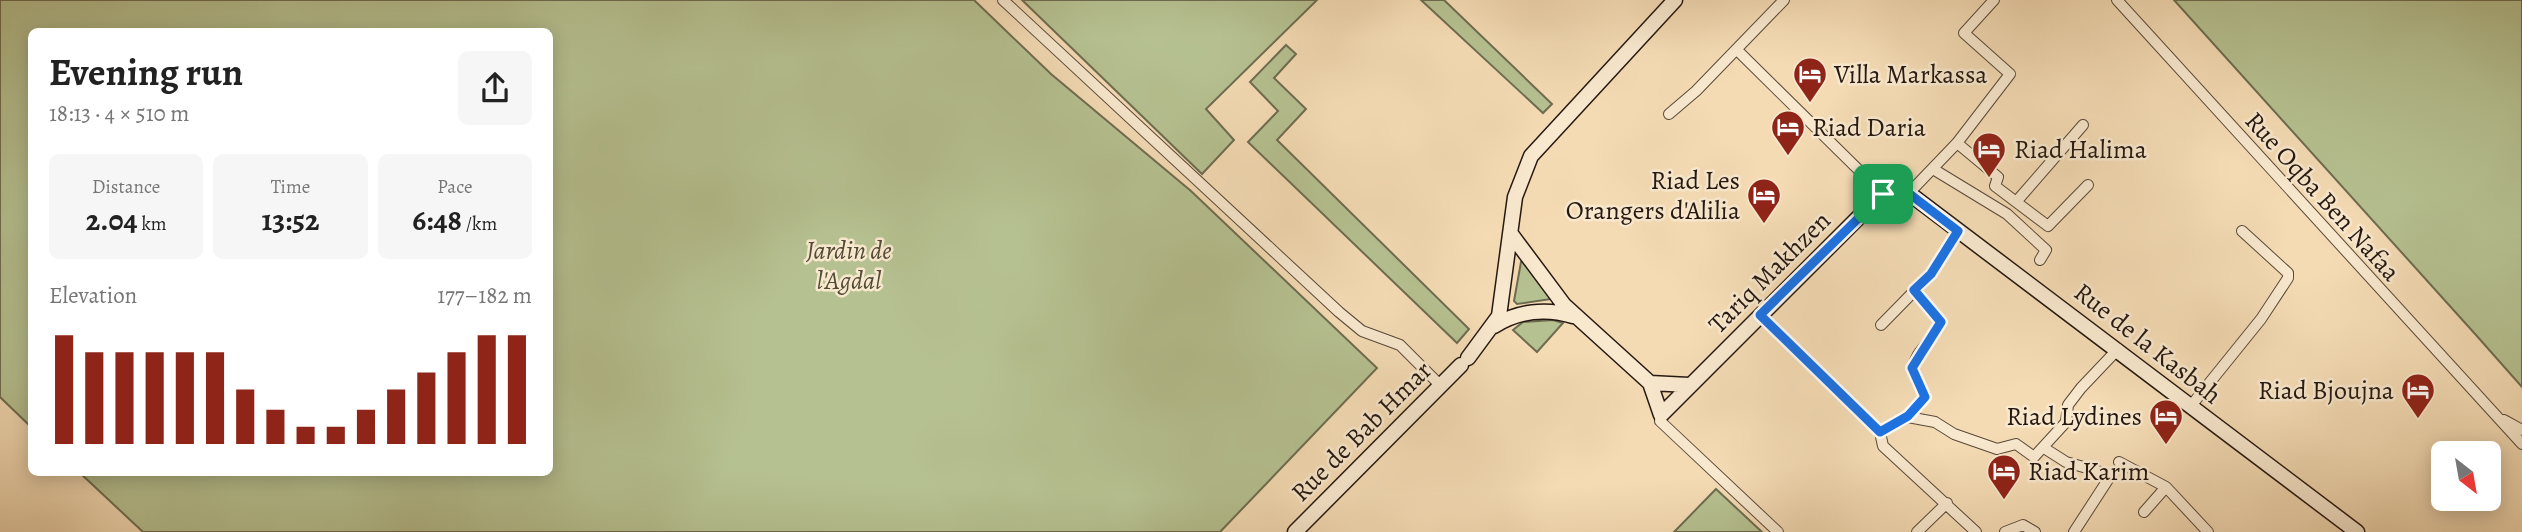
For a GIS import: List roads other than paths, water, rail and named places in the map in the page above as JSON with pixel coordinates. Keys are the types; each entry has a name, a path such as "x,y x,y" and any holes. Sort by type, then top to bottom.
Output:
{"street":[{"path":"1003,0 1339,312 1362,331 1400,345 1440,385"},
{"path":"1494,326 1502,305 1519,184 1535,151 1675,0"},
{"path":"1669,114 1674,113 1784,0"},
{"path":"1737,50 1883,194 1898,185 1909,192 1957,143 2010,74 1964,33 1994,0"},
{"name":"Rue Oqba Ben Nafaa","path":"2117,0 2522,444"},
{"path":"2016,202 2083,125"},
{"path":"1957,143 1998,177 1995,187 2048,226 2088,185"},
{"path":"1933,169 2007,214 2046,250 2040,260"},
{"name":"Rue de la Kasbah","path":"1909,192 2357,532"},
{"name":"Tariq Makhzen","path":"1661,415 1883,194"},
{"path":"1881,325 1931,274 1958,231"},
{"path":"2190,407 2261,319 2288,278 2288,273 2242,231"},
{"path":"1511,234 1575,316 1650,383 1661,415 1660,421 1778,532"},
{"path":"1880,432 1908,416 1925,396 1913,376 1913,363 1941,322 1914,290"},
{"path":"1494,326 1530,312 1554,311 1575,316"},
{"path":"1760,315 1880,432 1883,446 1976,532"},
{"name":"Rue de Bab Hmar","path":"1295,532 1464,362 1494,326"},
{"path":"1908,416 1934,422 1954,435 1997,449 2016,444 2034,457 2066,422 2068,405 2081,388 2118,349"},
{"path":"1650,383 1689,385"},
{"name":"Rue Oqba Ben Nafaa","path":"2501,418 2522,430"},
{"path":"2045,448 2066,461 2111,475 2074,532"},
{"path":"2119,462 2166,488 2208,532"},
{"path":"2144,512 2166,488"},
{"path":"1917,532 1947,503"},
{"path":"2005,532 2023,525 2035,532"}],"place":[{"name":"Villa Markassa","path":"1810,104"},
{"name":"Riad Daria","path":"1788,157"},
{"name":"Riad Halima","path":"1989,179"},
{"name":"Riad Les Orangers d'Alilia","path":"1764,225"},
{"name":"Riad Bjoujna","path":"2418,420"},
{"name":"Riad Lydines","path":"2166,446"},
{"name":"Riad Karim","path":"2004,501"}],"park label":[{"name":"Jardin de l'Agdal","path":"849,265"}]}
